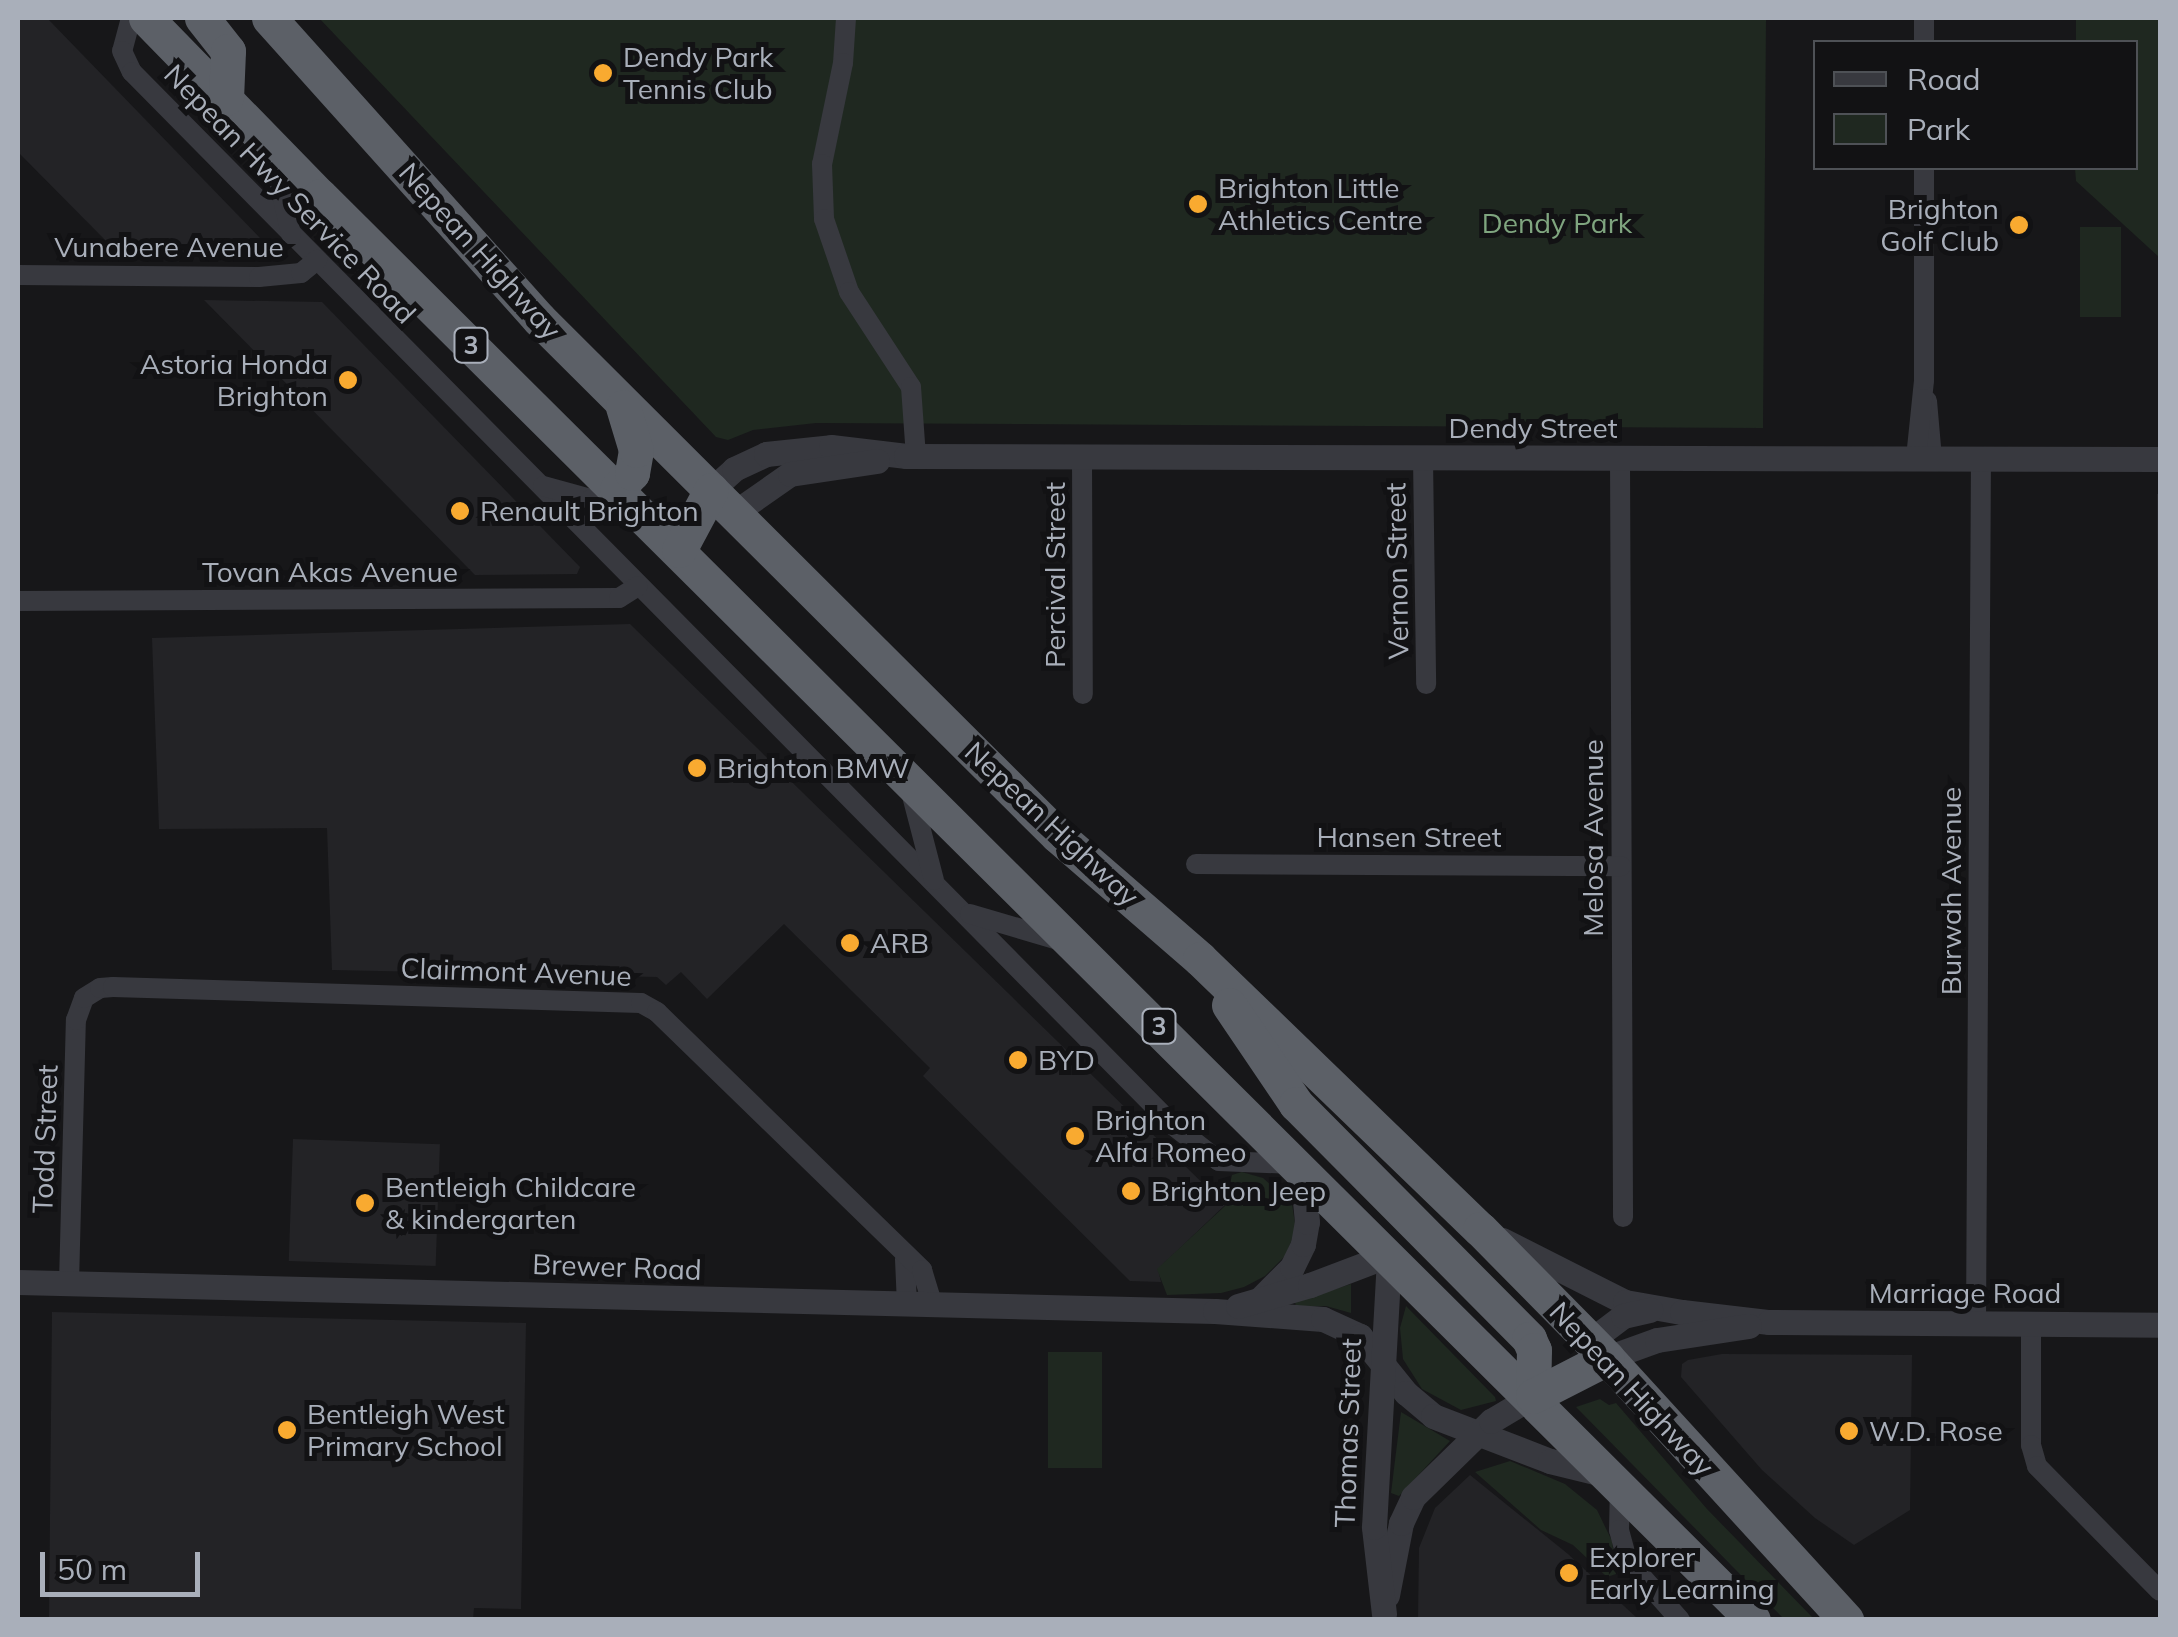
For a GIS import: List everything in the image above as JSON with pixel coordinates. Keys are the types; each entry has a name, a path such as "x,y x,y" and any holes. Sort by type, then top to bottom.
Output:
{"highway":[{"name":"3","path":"146,18 1753,1620"},
{"path":"202,18 228,51 226,98"},
{"name":"Nepean Highway","path":"268,18 539,319 1057,835 1206,966 1478,1227 1598,1350 1846,1620"},
{"path":"617,489 632,473 636,450 632,424 618,397"},
{"path":"679,550 722,501"},
{"path":"796,666 803,628 822,604"},
{"path":"1206,966 1280,1084 1530,1339 1534,1350 1532,1396"},
{"path":"1301,1166 1329,1138"},
{"path":"1389,1255 1478,1227"},
{"path":"1532,1396 1598,1350"}],"street":[{"name":"Nepean Hwy Service Road","path":"131,18 122,46 128,66 534,482 1207,1154 1222,1162 1301,1166"},
{"path":"846,18 843,63 822,164 824,219 849,292 911,387 911,456"},
{"path":"267,138 292,236"},
{"path":"1924,170 1924,458"},
{"name":"Vunabere Avenue","path":"18,275 259,277 302,273 317,260"},
{"name":"Dendy Street","path":"722,501 744,463 789,449 837,448 911,456 2160,459"},
{"name":"Percival Street","path":"1082,456 1083,694"},
{"name":"Vernon Street","path":"1423,458 1426,684"},
{"name":"Melosa Avenue","path":"1620,458 1624,1218"},
{"name":"Burwah Avenue","path":"1976,1324 1981,459"},
{"name":"Nepean Hwy Service Road","path":"534,482 580,498 604,497 617,489"},
{"name":"Tovan Akas Avenue","path":"18,602 618,598 638,586"},
{"name":"Nepean Hwy Service Road","path":"906,774 924,852 940,891"},
{"name":"Hansen Street","path":"1196,864 1621,866"},
{"name":"Nepean Hwy Service Road","path":"958,907 998,926 1078,946"},
{"name":"Clairmont Avenue","path":"84,998 100,988 112,987 641,1003 657,1012 905,1259 920,1305"},
{"name":"Todd Street","path":"69,1283 76,1020 84,998"},
{"path":"1258,1300 1288,1271 1301,1249 1307,1222 1301,1166"},
{"name":"Marriage Road","path":"1478,1227 1625,1302 1668,1310 1769,1322 2160,1325"},
{"name":"Brewer Road","path":"1214,1311 1389,1255"},
{"name":"Thomas Street","path":"1384,1617 1374,1528 1389,1255"},
{"name":"Brewer Road","path":"18,1282 1214,1311 1334,1321 1360,1336 1422,1408 1477,1434 1616,1480"},
{"path":"1598,1350 1631,1312 1668,1310"},
{"name":"Marriage Road","path":"1598,1350 1722,1333 1769,1322"},
{"path":"2031,1324 2031,1445 2037,1466 2160,1592"},
{"name":"Thomas Street","path":"1384,1617 1405,1511 1418,1490 1477,1434 1532,1396"},
{"path":"1616,1480 1619,1530 1627,1560 1680,1620"}],"shaded area":[{"path":"18,18 47,18 260,238 244,254 113,248 18,152"},
{"path":"204,300 322,302 580,567 577,574 475,575"},
{"path":"2157,494 2160,494 2160,1023"},
{"path":"630,624 1225,1205 1158,1269 1161,1282 1130,1281 923,1076 930,1068 784,924 707,999 681,972 666,985 657,977 332,970 327,828 159,829 152,638"},
{"name":"Bentleigh Childcare & kindergarten","path":"293,1139 440,1144 436,1266 289,1261"},
{"name":"Bentleigh West Primary School","path":"52,1312 526,1323 521,1609 474,1608 473,1620 49,1619"},
{"path":"1722,1354 1912,1355 1910,1510 1854,1545 1815,1518 1762,1470 1681,1377 1682,1364 1688,1360"},
{"path":"1470,1475 1568,1554 1638,1619 1418,1619 1419,1548 1435,1508"}],"green space":[{"name":"Dendy Park","path":"319,18 1766,18 1763,428 816,423 753,430 728,440 716,437"},
{"path":"2076,18 2160,18 2160,258 2076,181 2075,170 2138,170 2138,40 2076,40"},
{"path":"2080,227 2121,227 2121,317 2080,317"},
{"path":"1242,1172 1263,1178 1292,1204 1296,1230 1285,1256 1265,1276 1244,1287 1221,1293 1167,1295 1157,1269 1225,1206 1232,1175"},
{"path":"1351,1284 1351,1313 1326,1306 1296,1307 1295,1302"},
{"path":"1406,1306 1496,1401 1461,1410 1422,1389 1403,1359 1400,1328"},
{"path":"1048,1352 1102,1352 1102,1468 1048,1468"},
{"path":"1600,1399 1609,1405 1616,1403 1707,1509 1814,1619 1784,1619 1576,1407"},
{"path":"1401,1412 1450,1441 1399,1496 1391,1493"},
{"path":"1510,1461 1565,1484 1597,1510 1612,1541 1616,1574 1607,1577 1573,1545 1541,1530 1475,1472"}],"place":[{"name":"Dendy Park Tennis Club","path":"603,73"},
{"name":"Brighton Little Athletics Centre","path":"1198,204"},
{"name":"Brighton Golf Club","path":"2019,225"},
{"name":"Astoria Honda Brighton","path":"348,380"},
{"name":"Renault Brighton","path":"460,511"},
{"name":"Brighton BMW","path":"697,768"},
{"name":"ARB","path":"850,943"},
{"name":"BYD","path":"1018,1060"},
{"name":"Brighton Alfa Romeo","path":"1075,1136"},
{"name":"Brighton Jeep","path":"1131,1191"},
{"name":"Bentleigh Childcare & kindergarten","path":"365,1203"},
{"name":"Bentleigh West Primary School","path":"287,1430"},
{"name":"W.D. Rose","path":"1849,1431"},
{"name":"Explorer Early Learning","path":"1569,1573"}]}
